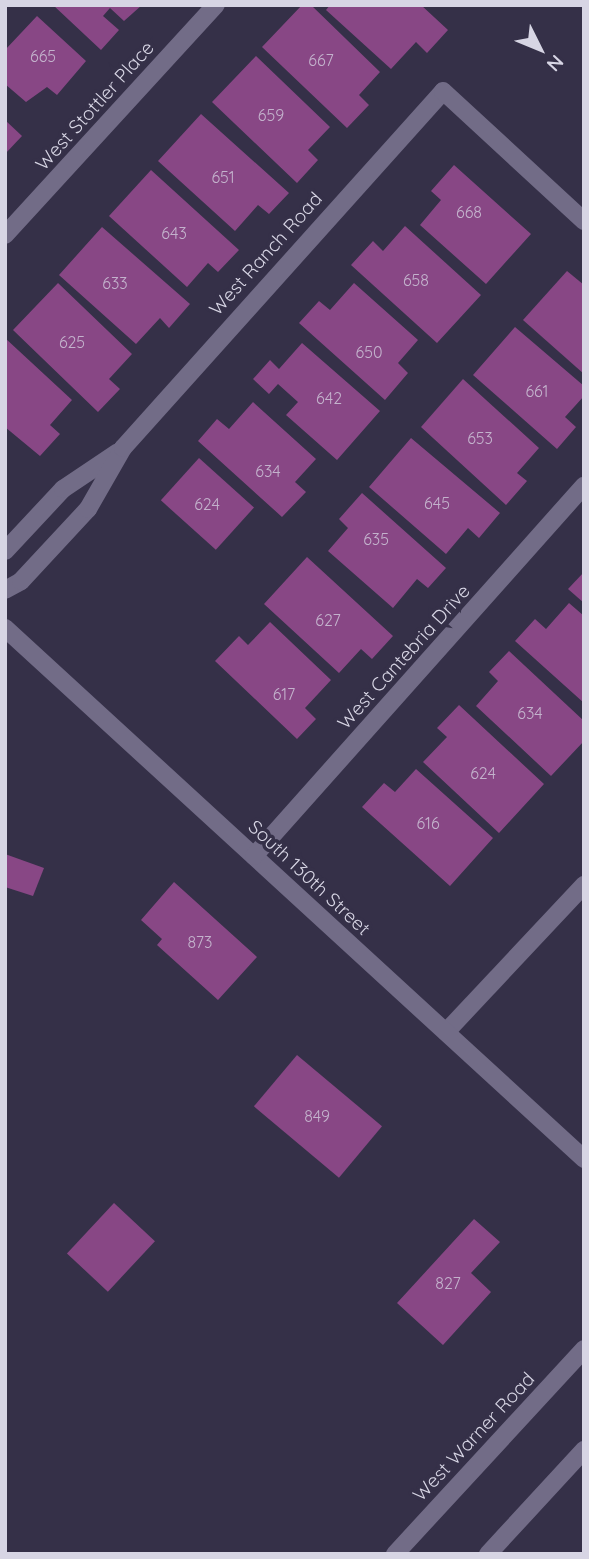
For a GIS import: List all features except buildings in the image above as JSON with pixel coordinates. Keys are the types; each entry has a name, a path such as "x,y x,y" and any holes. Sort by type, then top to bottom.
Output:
{"street":[{"name":"West Stottler Place","path":"5,235 216,5"},
{"name":"West Ranch Road","path":"5,590 21,581 88,509 123,448 443,91 584,221"},
{"name":"West Ranch Road","path":"5,551 64,489 123,448"},
{"name":"West Cantebria Drive","path":"254,856 584,486"},
{"name":"South 130th Street","path":"5,628 584,1159"},
{"path":"446,1032 584,885"},
{"name":"West Warner Road","path":"395,1554 584,1349"},
{"path":"488,1554 584,1450"}]}
